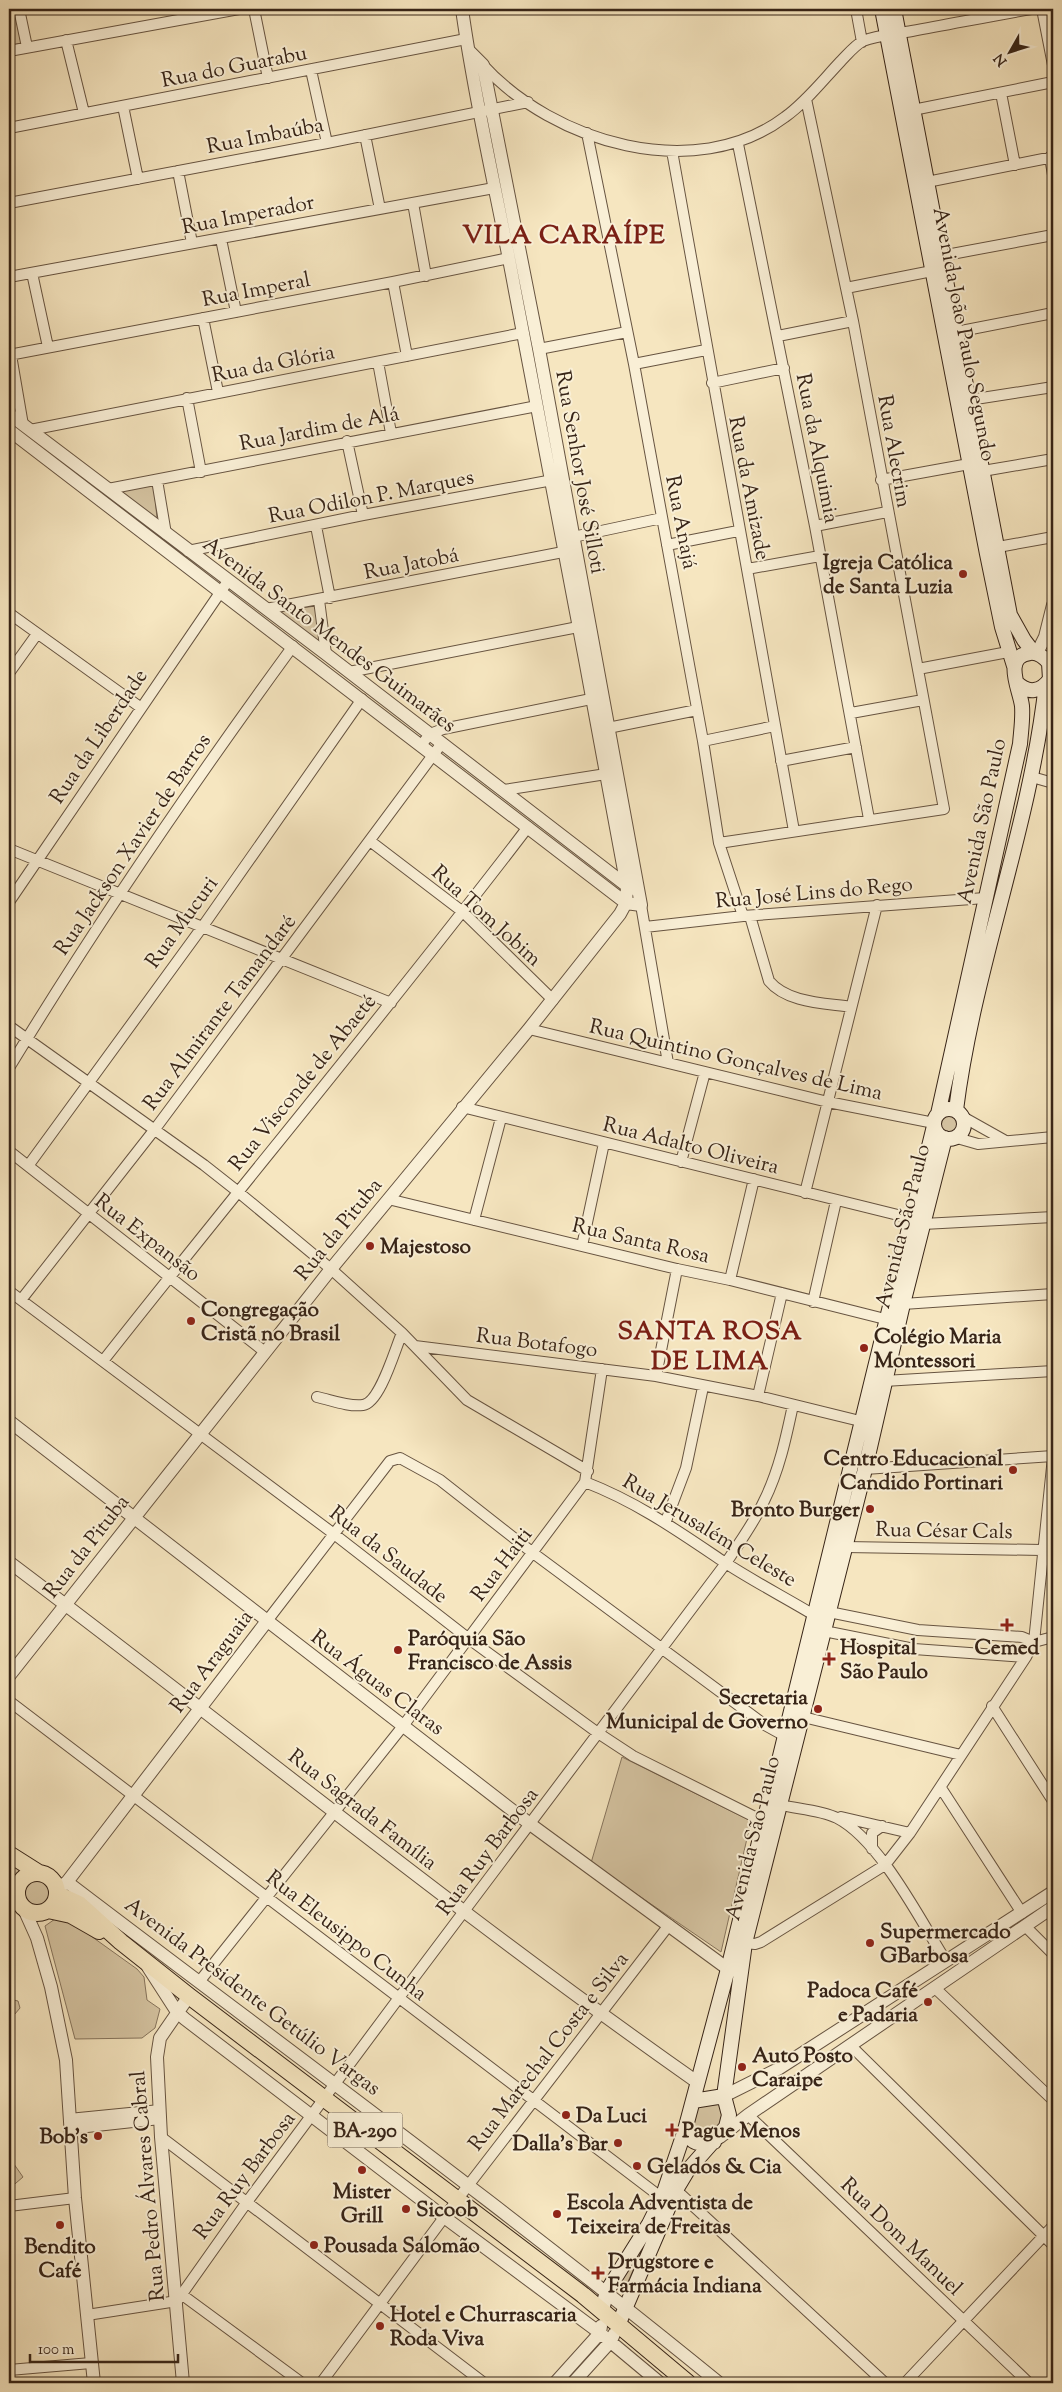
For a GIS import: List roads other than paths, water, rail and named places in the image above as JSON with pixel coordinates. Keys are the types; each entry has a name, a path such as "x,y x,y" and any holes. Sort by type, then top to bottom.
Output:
{"main road":[{"name":"Avenida João Paulo Segundo","path":"882,9 893,35 913,110 969,400 974,469 998,547 1010,615 1024,640 1036,653"},
{"name":"Avenida João Paulo Segundo","path":"894,9 893,35 932,271 974,469 1008,652 1014,666"},
{"path":"1014,666 1022,655 1036,653 1045,658 1050,674 1037,690 1025,689 1017,683"},
{"name":"Avenida São Paulo","path":"619,2324 676,2190 688,2170 726,2127 729,2118 724,2096 745,1943 865,1469 902,1304 935,1121 1020,744 1022,704 1013,672 1014,666"},
{"name":"Avenida São Paulo","path":"602,2310 607,2291 649,2224 662,2198 685,2130 728,1968 885,1320 917,1221 951,1138 964,1129 960,1114 964,1053 975,1002 1032,777 1050,674"},
{"path":"935,1121 950,1108 960,1114"},
{"name":"Avenida São Paulo","path":"935,1121 939,1135 951,1138"},
{"path":"9,1854 46,1876 60,1889 56,1900 48,1910 36,1914 17,1898 17,1890 24,1878 39,1873"},
{"name":"Avenida Presidente Getúlio Vargas","path":"60,1889 141,1958 324,2100 602,2310 688,2383"},
{"name":"Avenida Presidente Getúlio Vargas","path":"48,1910 71,1915 121,1942"},
{"path":"693,2101 724,2096"},
{"path":"685,2130 688,2138 698,2144 704,2145 714,2142"}],"street":[{"path":"19,9 27,47"},
{"path":"9,51 203,12 239,9"},
{"path":"254,9 268,78"},
{"name":"Rua Senhor José Silloti","path":"462,9 468,45 485,111 539,350 557,480 564,552 627,887 626,903"},
{"path":"856,9 862,42"},
{"path":"468,45 495,78 528,102 587,133 646,150 672,151 738,144 769,128 806,100 862,42 1030,9"},
{"path":"1042,9 1053,65"},
{"path":"66,40 84,113"},
{"name":"Rua do Guarabu","path":"9,128 311,70 468,45"},
{"name":"Rua Senhor José Silloti","path":"483,65 485,111 494,188 537,406 573,537 641,899"},
{"path":"311,70 326,143"},
{"path":"913,110 1053,82"},
{"path":"1002,93 1015,165"},
{"name":"Rua Alecrim","path":"806,100 853,321 881,480 944,809 869,819"},
{"name":"Rua Imbaúba","path":"9,203 326,143 528,102"},
{"path":"123,106 138,179"},
{"name":"Rua Anajá","path":"587,133 634,364 703,741 719,843 769,981 776,988 801,998 851,1007"},
{"path":"365,135 380,209"},
{"name":"Rua da Alquimia","path":"738,144 815,526 851,713 869,819"},
{"name":"Rua da Amizade","path":"672,151 738,531 747,569 794,831"},
{"path":"927,182 1052,157 1053,175"},
{"path":"178,171 192,243"},
{"name":"Rua Imperador","path":"9,277 494,188"},
{"path":"413,203 426,276"},
{"path":"940,256 1053,235"},
{"path":"221,238 236,312"},
{"name":"Rua Imperal","path":"10,355 426,276 509,258"},
{"path":"846,288 932,271"},
{"path":"32,272 48,347"},
{"path":"393,282 407,356"},
{"path":"956,332 1053,313"},
{"path":"203,318 218,392"},
{"path":"778,336 853,321"},
{"path":"539,350 627,332"},
{"name":"Rua da Glória","path":"27,427 523,333"},
{"path":"634,364 706,350"},
{"path":"10,355 27,427"},
{"path":"378,362 391,433"},
{"path":"712,383 784,368"},
{"path":"969,400 1053,387"},
{"path":"187,398 201,472"},
{"name":"Rua Jardim de Alá","path":"108,489 201,472 347,441 537,406"},
{"name":"Avenida Santo Mendes Guimarães","path":"9,414 349,672 426,739 434,754 626,903"},
{"name":"Avenida Santo Mendes Guimarães","path":"9,430 362,699 426,739 442,743 641,899"},
{"path":"347,441 363,515"},
{"path":"881,480 1053,459"},
{"path":"157,480 166,534"},
{"name":"Rua Odilon P. Marques","path":"188,551 363,515 557,480"},
{"path":"815,526 887,512"},
{"path":"573,537 662,518"},
{"path":"316,526 324,599 326,654"},
{"path":"667,545 738,531"},
{"path":"998,547 1053,537"},
{"name":"Rua Jatobá","path":"266,609 564,552"},
{"path":"747,569 820,556"},
{"name":"Rua da Liberdade","path":"9,902 228,580"},
{"path":"1036,653 1046,637 1053,605"},
{"path":"9,614 140,707"},
{"path":"349,672 578,627"},
{"path":"9,673 37,634"},
{"name":"Rua Jackson Xavier de Barros","path":"9,1068 26,1038 210,759 293,646"},
{"path":"918,670 1008,652"},
{"name":"Rua Mucuri","path":"28,1166 203,926 362,699"},
{"path":"426,739 443,729 591,699"},
{"path":"851,713 923,700"},
{"path":"608,728 697,710"},
{"path":"703,741 774,726"},
{"name":"Rua Almirante Tamandaré","path":"21,1300 155,1129 281,957 442,743"},
{"path":"781,761 856,747"},
{"path":"504,790 606,774"},
{"path":"1032,777 1053,782"},
{"path":"719,843 869,819"},
{"name":"Rua Visconde de Abaeté","path":"103,1361 237,1191 391,1003 528,827"},
{"name":"Rua Tom Jobim","path":"370,841 463,912 553,1000"},
{"path":"9,849 121,892 391,1003"},
{"name":"Rua José Lins do Rego","path":"645,927 746,916 985,898"},
{"path":"626,903 641,899 668,1063"},
{"name":"Rua da Pituba","path":"9,1676 331,1269 462,1107 553,1000 620,914 626,903"},
{"path":"805,1193 877,905"},
{"name":"Rua Jerusalém Celeste","path":"9,1026 155,1129 237,1191 331,1269 402,1333 467,1400 614,1493 666,1521 726,1563 814,1615"},
{"name":"Rua Quintino Gonçalves de Lima","path":"529,1029 828,1102 935,1121"},
{"path":"681,1162 705,1072"},
{"name":"Rua Adalto Oliveira","path":"462,1107 917,1221 1053,1216"},
{"path":"960,1114 1004,1140"},
{"path":"474,1220 501,1118"},
{"path":"951,1138 978,1144 1004,1140 1053,1138"},
{"path":"582,1246 604,1143"},
{"name":"Rua Expansão","path":"9,1152 265,1352"},
{"path":"730,1280 754,1179"},
{"name":"Rua Santa Rosa","path":"388,1199 677,1269 730,1280 885,1320"},
{"path":"813,1302 836,1202"},
{"path":"656,1376 677,1269"},
{"name":"Rua da Saudade","path":"9,1291 334,1534 469,1639 598,1733 633,1756 763,1821"},
{"path":"758,1396 782,1293"},
{"path":"902,1304 1053,1294"},
{"path":"317,1397 356,1405 367,1404 372,1401 379,1390 402,1333"},
{"name":"Rua Botafogo","path":"415,1346 656,1376 704,1387 758,1396 860,1422"},
{"path":"587,1476 602,1368"},
{"path":"884,1382 1053,1370"},
{"path":"666,1521 686,1468 704,1387"},
{"name":"Rua Ruy Barbosa","path":"179,2298 247,2202 398,1999 726,1563 752,1522 771,1486 782,1453 794,1405"},
{"name":"Rua Águas Claras","path":"9,1420 530,1824 728,1968"},
{"path":"745,1943 755,1944 761,1942 885,1865 910,1834 941,1788 1034,1642 1053,1456 865,1469"},
{"name":"Rua Araguaia","path":"60,1889 134,1796 390,1461 398,1458 440,1480 533,1553"},
{"name":"Rua Haiti","path":"199,1982 403,1726 533,1553 587,1476"},
{"name":"Rua César Cals","path":"845,1547 1042,1550"},
{"path":"533,1553 765,1725 785,1736"},
{"name":"Rua Sagrada Família","path":"9,1562 464,1913 600,2014 697,2082"},
{"path":"829,1612 918,1630 1022,1636 1034,1642 1053,1638"},
{"path":"914,1648 918,1630"},
{"path":"824,1631 914,1648 1026,1657"},
{"name":"Rua Eleusippo Cunha","path":"9,1701 398,1999 662,2198"},
{"path":"992,1706 1053,1801"},
{"path":"803,1716 961,1755"},
{"path":"941,1788 1022,1913"},
{"path":"781,1805 882,1826 910,1834"},
{"path":"835,1817 848,1825 885,1865 946,1961"},
{"path":"872,1849 872,1833 882,1826"},
{"name":"Avenida Presidente Getúlio Vargas","path":"60,1889 199,1982 607,2291 720,2383"},
{"path":"724,2096 778,2069 1053,1892"},
{"path":"17,1898 37,1938 51,1987 66,2060 75,2198 94,2383"},
{"path":"714,2142 748,2115 1053,1908"},
{"name":"Rua Marechal Costa e Silva","path":"444,2218 668,1925"},
{"path":"1026,1927 1053,1954"},
{"path":"141,1958 176,1965"},
{"name":"Avenida Presidente Getúlio Vargas","path":"141,1958 177,2012 444,2218 606,2337 660,2383"},
{"path":"936,1989 1053,2100"},
{"name":"Rua Pedro Álvares Cabral","path":"183,2383 179,2298 161,2137 158,2046 160,2038 190,1996"},
{"path":"850,2045 1053,2245"},
{"path":"69,2124 160,2115"},
{"name":"Rua Dom Manuel","path":"748,2115 1029,2383"},
{"path":"161,2137 484,2383"},
{"path":"676,2190 885,2383"},
{"path":"9,2206 75,2198"},
{"path":"322,2383 444,2218"},
{"path":"905,2383 1053,2226"},
{"path":"87,2315 179,2298 302,2383"},
{"path":"573,2383 606,2337 602,2310"},
{"path":"555,2383 619,2324"},
{"path":"9,2370 92,2363"}],"place":[{"name":"Igreja Católica de Santa Luzia","path":"963,574"},
{"name":"Majestoso","path":"370,1246"},
{"name":"Congregação Cristã no Brasil","path":"191,1321"},
{"name":"Colégio Maria Montessori","path":"864,1348"},
{"name":"Centro Educacional Candido Portinari","path":"1013,1470"},
{"name":"Bronto Burger","path":"870,1509"},
{"name":"Cemed","path":"1007,1625"},
{"name":"Paróquia São Francisco de Assis","path":"398,1650"},
{"name":"Hospital São Paulo","path":"829,1659"},
{"name":"Secretaria Municipal de Governo","path":"818,1709"},
{"name":"Supermercado GBarbosa","path":"870,1943"},
{"name":"Padoca Café e Padaria","path":"928,2002"},
{"name":"Auto Posto Caraipe","path":"742,2067"},
{"name":"Da Luci","path":"566,2115"},
{"name":"Pague Menos","path":"672,2130"},
{"name":"Bob's","path":"98,2136"},
{"name":"Dalla's Bar","path":"618,2143"},
{"name":"Gelados & Cia","path":"637,2166"},
{"name":"Mister Grill","path":"362,2170"},
{"name":"Sicoob","path":"406,2209"},
{"name":"Escola Adventista de Teixeira de Freitas","path":"557,2214"},
{"name":"Bendito Café","path":"60,2225"},
{"name":"Pousada Salomão","path":"314,2245"},
{"name":"Drugstore e Farmácia Indiana","path":"598,2273"},
{"name":"Hotel e Churrascaria Roda Viva","path":"380,2326"}],"district":[{"name":"VILA CARAÍPE","path":"564,234"},
{"name":"SANTA ROSA DE LIMA","path":"710,1345"}]}
